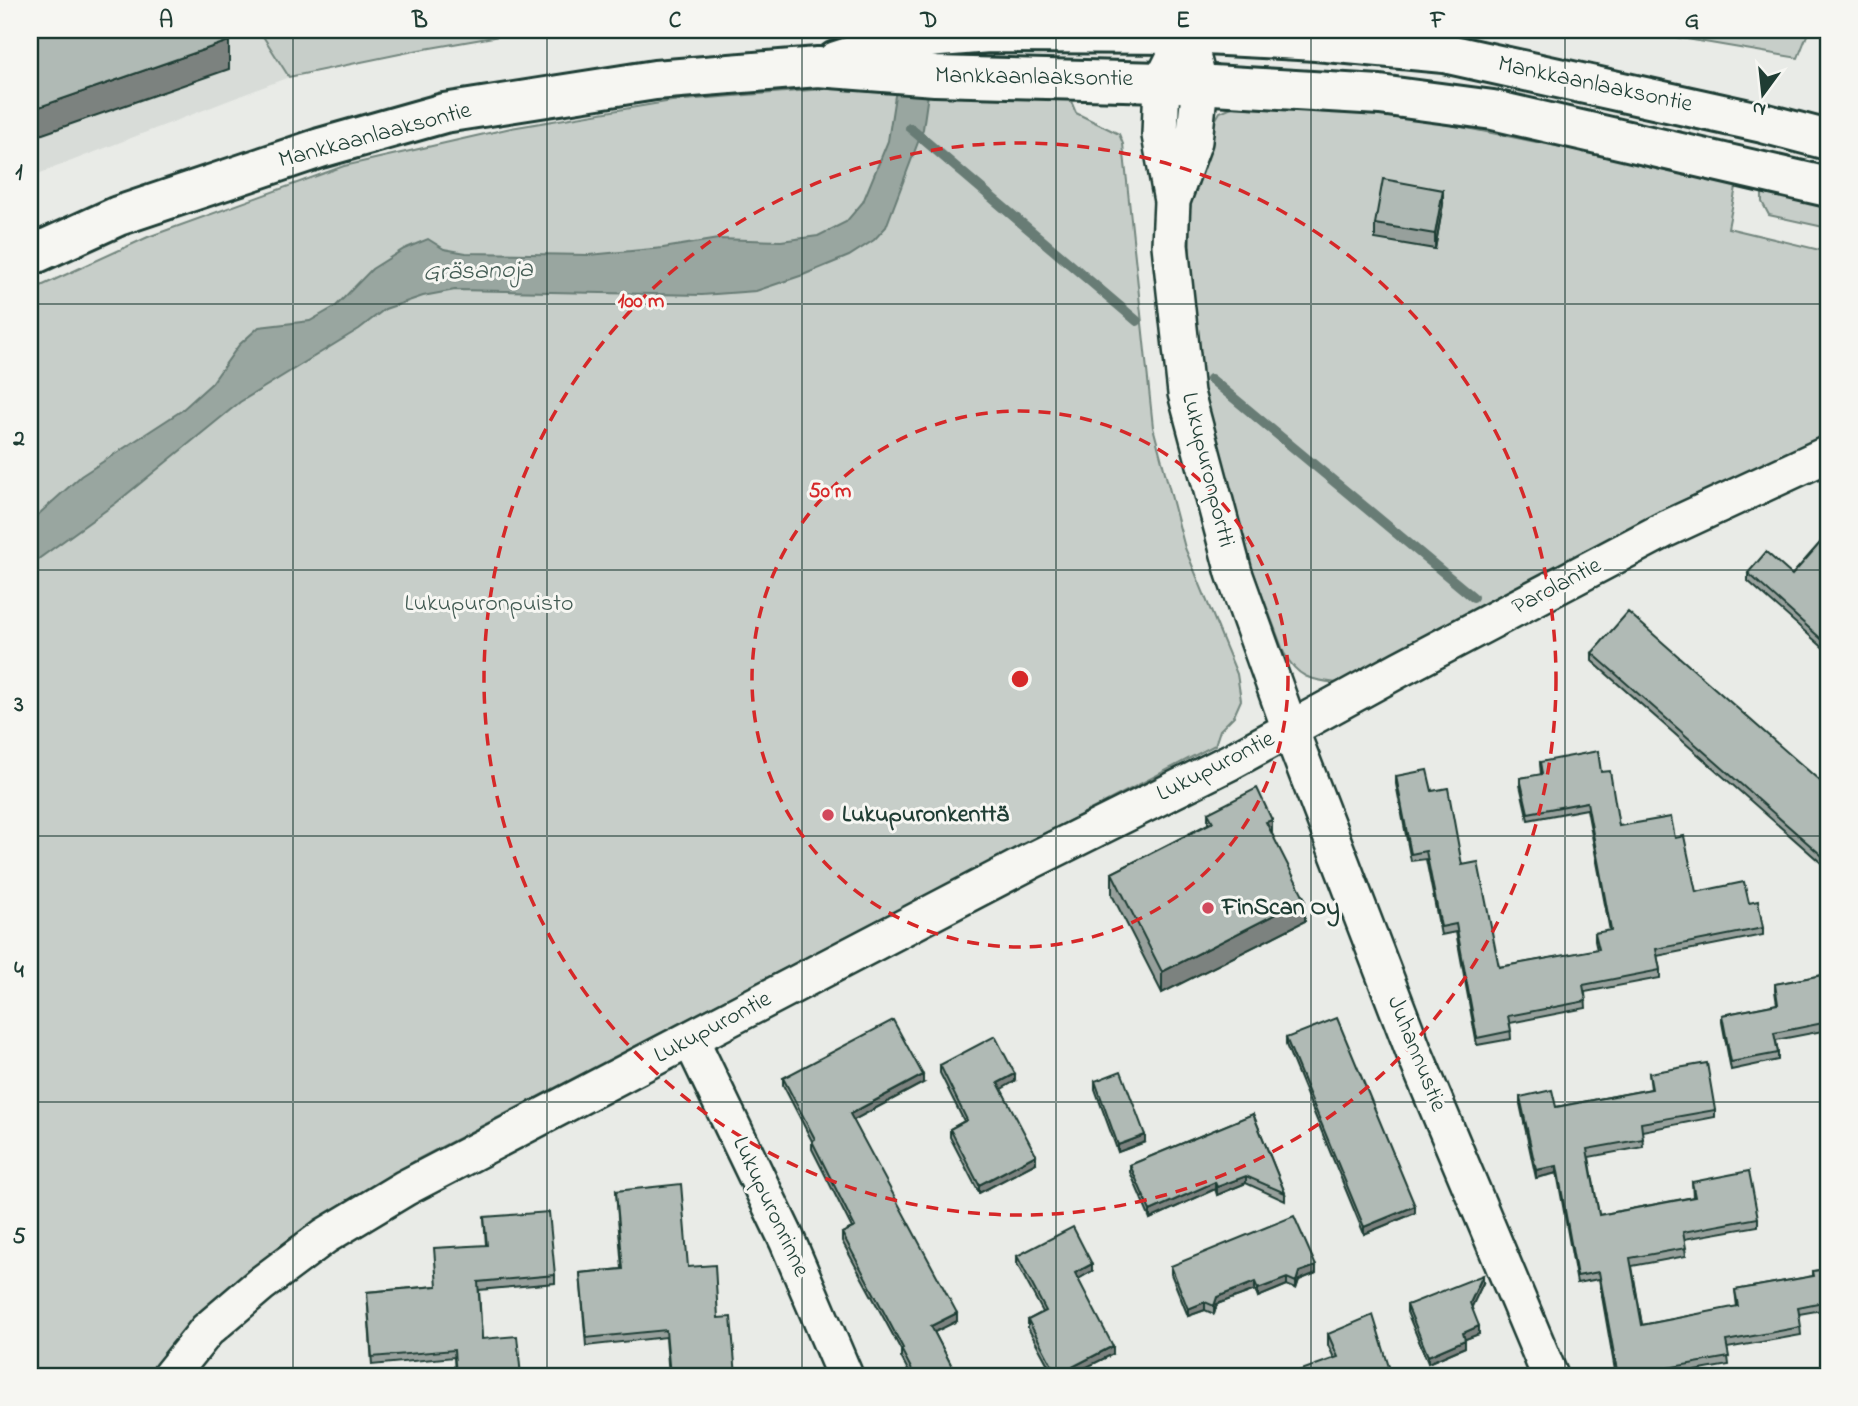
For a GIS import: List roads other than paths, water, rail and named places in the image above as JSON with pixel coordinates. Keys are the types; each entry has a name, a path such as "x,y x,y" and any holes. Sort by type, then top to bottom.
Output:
{"main road":[{"name":"Mankkaanlaaksontie","path":"818,66 902,40 989,33 1186,34 1316,41 1444,52 1828,140"},
{"name":"Mankkaanlaaksontie","path":"30,256 118,216 320,148 444,113 655,80 818,66 936,76 1260,86 1380,95 1493,110 1828,187"}],"street":[{"name":"Lukupuronportti","path":"1186,34 1162,82 1160,135 1172,201 1170,245 1186,393 1234,573 1290,729"},
{"name":"Lukupuronportti","path":"1172,201 1194,141 1200,85 1186,34"},
{"name":"Parolantie","path":"1290,729 1666,529 1828,454"},
{"name":"Lukupurontie","path":"170,1376 207,1330 261,1284 325,1236 405,1188 1290,729"},
{"name":"Juhannustie","path":"1290,729 1414,1052 1550,1376"},
{"name":"Lukupuronrinne","path":"691,1040 787,1240 845,1376"}],"water":[{"name":"Gräsanoja","path":"896,89 928,94 923,129 886,227 874,240 849,256 756,291 702,295 455,290 423,296 385,309 359,329 240,402 116,503 30,565 30,522 81,476 181,411 212,383 239,345 259,327 310,321 336,306 372,269 404,249 428,239 444,249 466,253 589,255 663,248 718,239 781,241 818,236 846,222 863,202 888,141"}],"waterway":[{"path":"910,128 1137,321"},
{"path":"1211,379 1473,597"}],"place":[{"name":"Lukupuronkenttä","path":"828,815"},
{"name":"FinScan Oy","path":"1208,908"}],"park label":[{"name":"Lukupuronpuisto","path":"489,604"}]}
